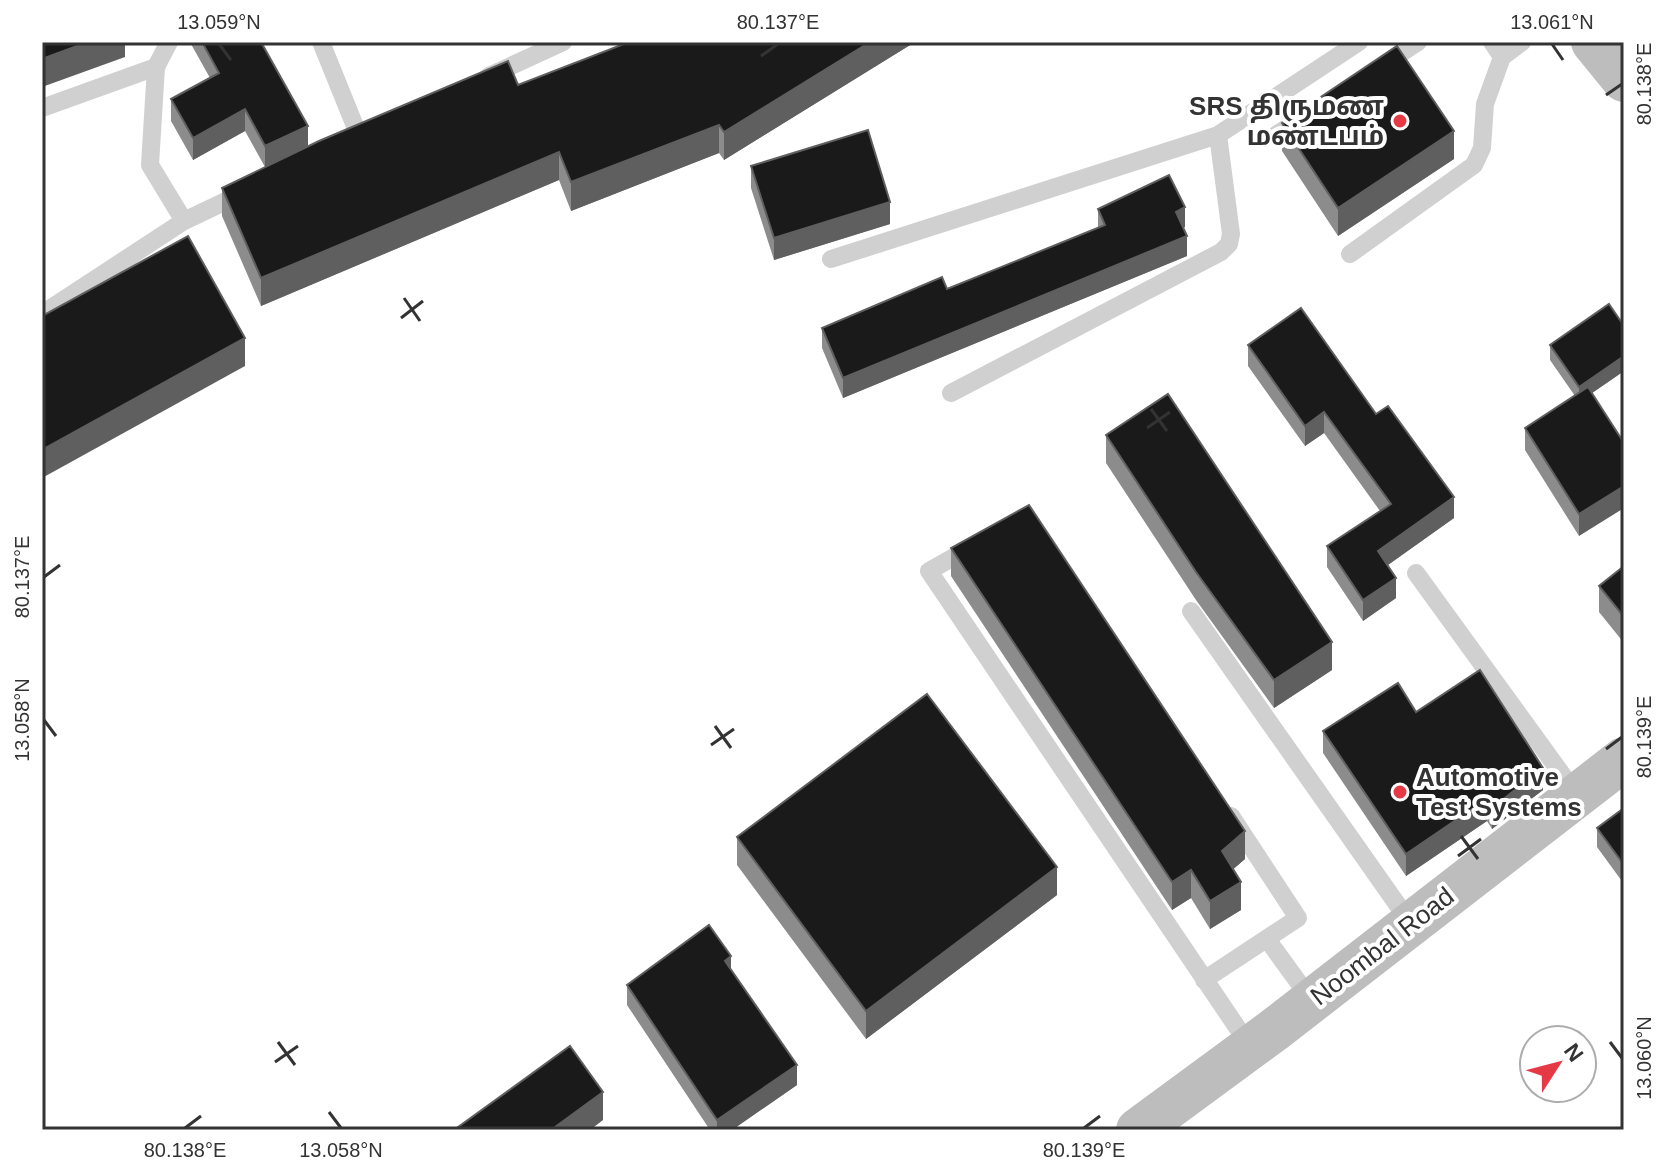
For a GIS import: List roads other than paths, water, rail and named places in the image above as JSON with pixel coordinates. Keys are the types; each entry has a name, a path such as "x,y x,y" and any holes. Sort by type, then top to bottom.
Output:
{"street":[{"path":"1593,42 1624,80"},
{"name":"Noombal Road","path":"1138,1130 1251,1048 1624,759"}],"lane":[{"path":"169,42 156,67 150,165 184,221"},
{"path":"321,42 352,139 386,123"},
{"path":"468,86 563,42"},
{"path":"831,259 1218,135 1359,42"},
{"path":"1366,76 1418,42"},
{"path":"1350,254 1474,165 1482,148 1485,104 1497,50 1522,42"},
{"path":"42,108 156,67"},
{"path":"1276,135 1314,110"},
{"path":"951,393 1221,252 1229,244 1231,234 1218,135"},
{"path":"42,314 184,221 265,182"},
{"path":"992,535 929,571 1251,1048"},
{"path":"1416,573 1577,795"},
{"path":"1191,611 1411,924"},
{"path":"1204,980 1298,918 1221,800"},
{"path":"1267,939 1312,1001"}],"place":[{"name":"SRS திருமண மண்டபம்","path":"1400,121"},
{"name":"Automotive Test Systems","path":"1400,792"}]}
